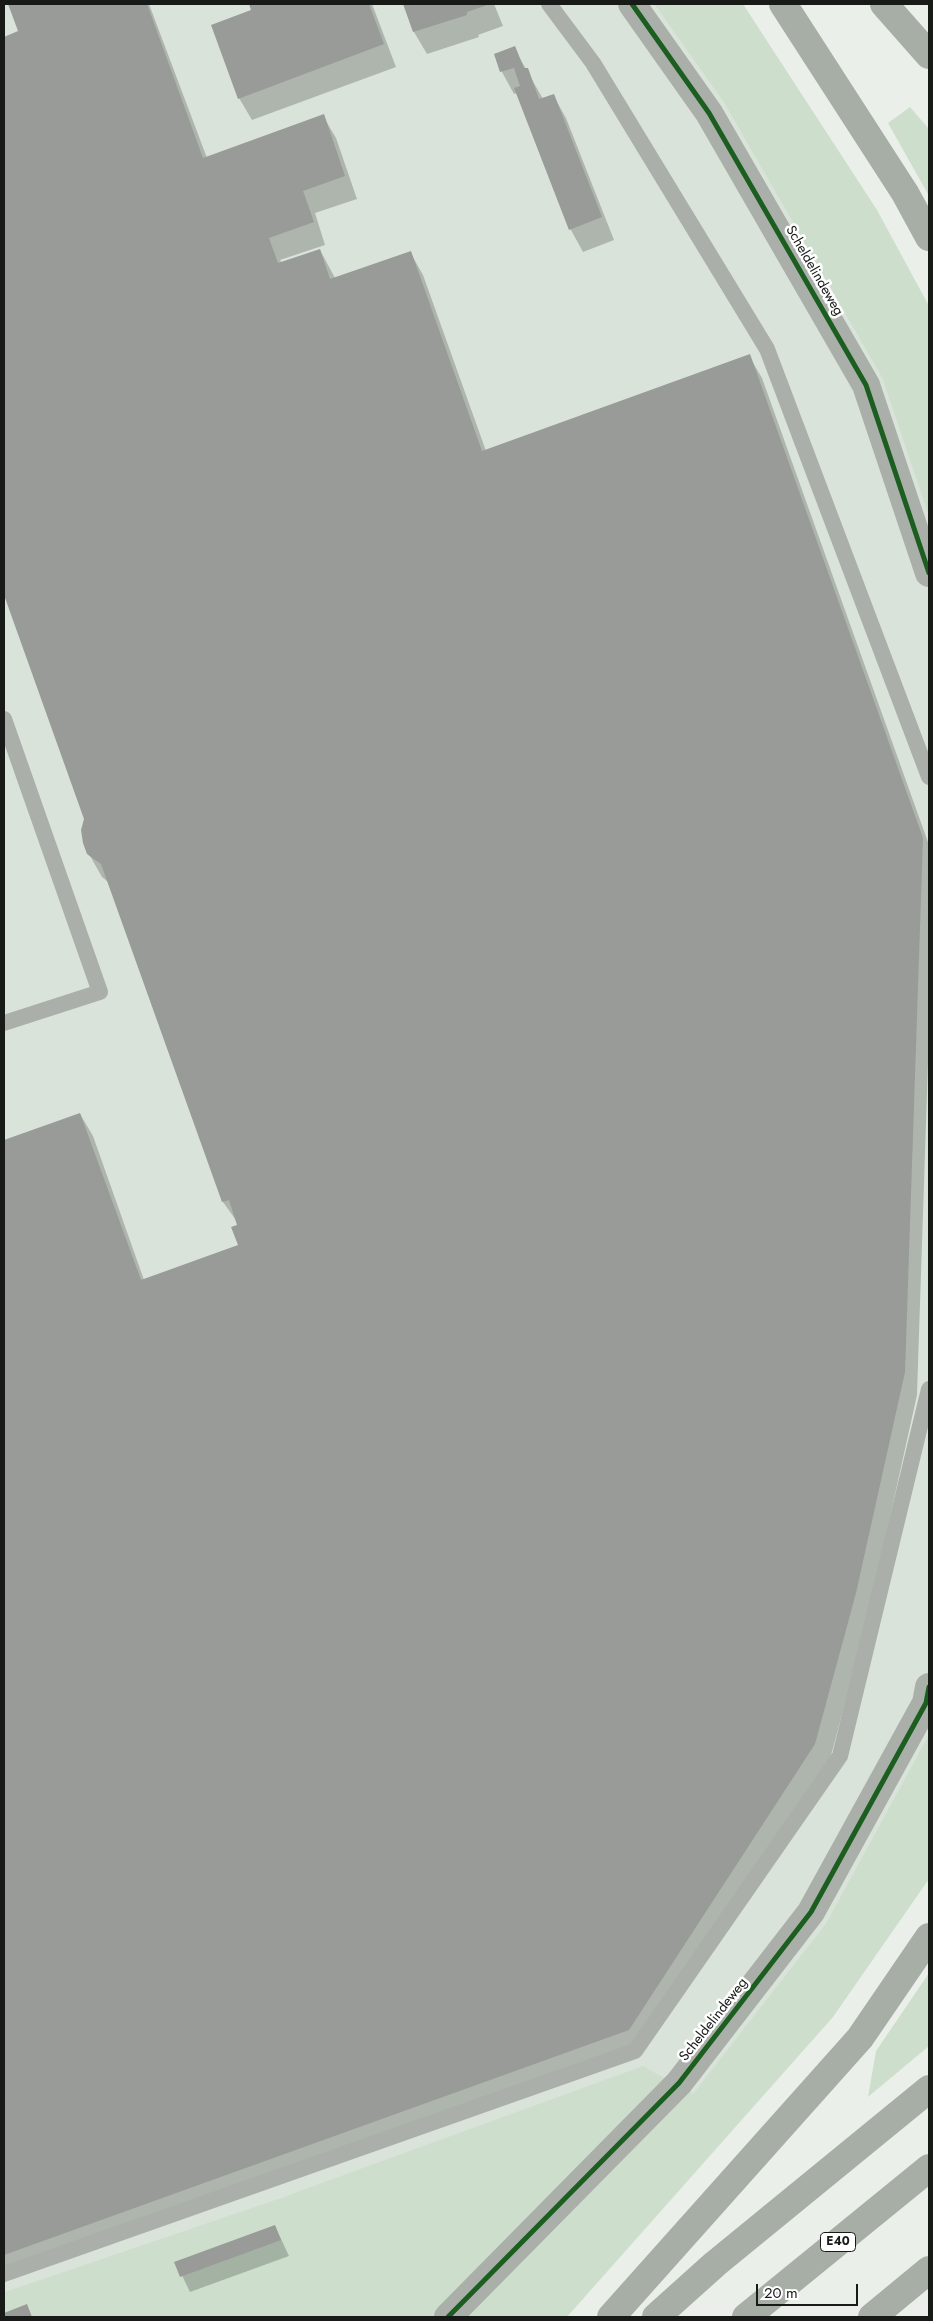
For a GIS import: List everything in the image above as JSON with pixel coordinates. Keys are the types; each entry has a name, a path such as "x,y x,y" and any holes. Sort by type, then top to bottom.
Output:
{"highway":[{"path":"783,4 906,193 929,236"},
{"path":"884,4 929,55"},
{"path":"612,2317 860,2038 929,1937"},
{"path":"656,2317 715,2264 929,2089"},
{"name":"E40","path":"746,2317 929,2168"},
{"path":"872,2317 929,2270"}],"street":[{"name":"Scheldelindeweg","path":"632,4 710,113 866,385 929,573"},
{"name":"Scheldelindeweg","path":"448,2317 680,2082 811,1912 926,1703 929,1687"}],"lane":[{"path":"550,4 593,63 767,349 929,777"},
{"path":"4,719 100,992 4,1023"},
{"path":"4,2274 635,2051 840,1756 929,1389"}],"shaded area":[{"path":"4,4 654,4 724,103 882,378 929,517 929,1734 826,1923 693,2095 286,2196 4,2292"}],"green space":[{"path":"654,4 743,4 877,210 929,306 929,517 882,378 724,103"},
{"path":"910,107 929,129 929,196 888,123"},
{"path":"929,1734 929,1879 833,2017 567,2317 4,2317 4,2292 286,2196 643,2066 693,2094 826,1923"},
{"path":"929,1973 929,2046 868,2097 876,2051"}],"building":[{"path":"8,4 147,4 203,158 324,114 345,176 303,191 314,222 269,238 278,263 320,249 330,279 411,251 482,451 750,354 923,838 905,1372 856,1593 815,1744 629,2030 4,2255 4,1140 80,1113 141,1280 238,1245 231,1227 237,1225 229,1200 222,1202 101,864 87,854 83,843 81,830 84,819 4,595 4,37 18,31"},
{"path":"249,4 369,4 384,44 238,99 211,25 251,10"},
{"path":"403,4 490,4 467,12 467,15 413,32"},
{"path":"515,46 524,68 528,68 539,99 554,94 602,217 569,230 514,88 520,86 514,68 500,72 494,54"},
{"path":"275,2225 281,2240 180,2277 174,2262"},
{"path":"27,2304 32,2317 4,2317 4,2313"}],"cycle path":[{"path":"632,4 709,113 866,385 929,573"},
{"path":"448,2317 679,2083 811,1912 926,1703 929,1687"}]}
